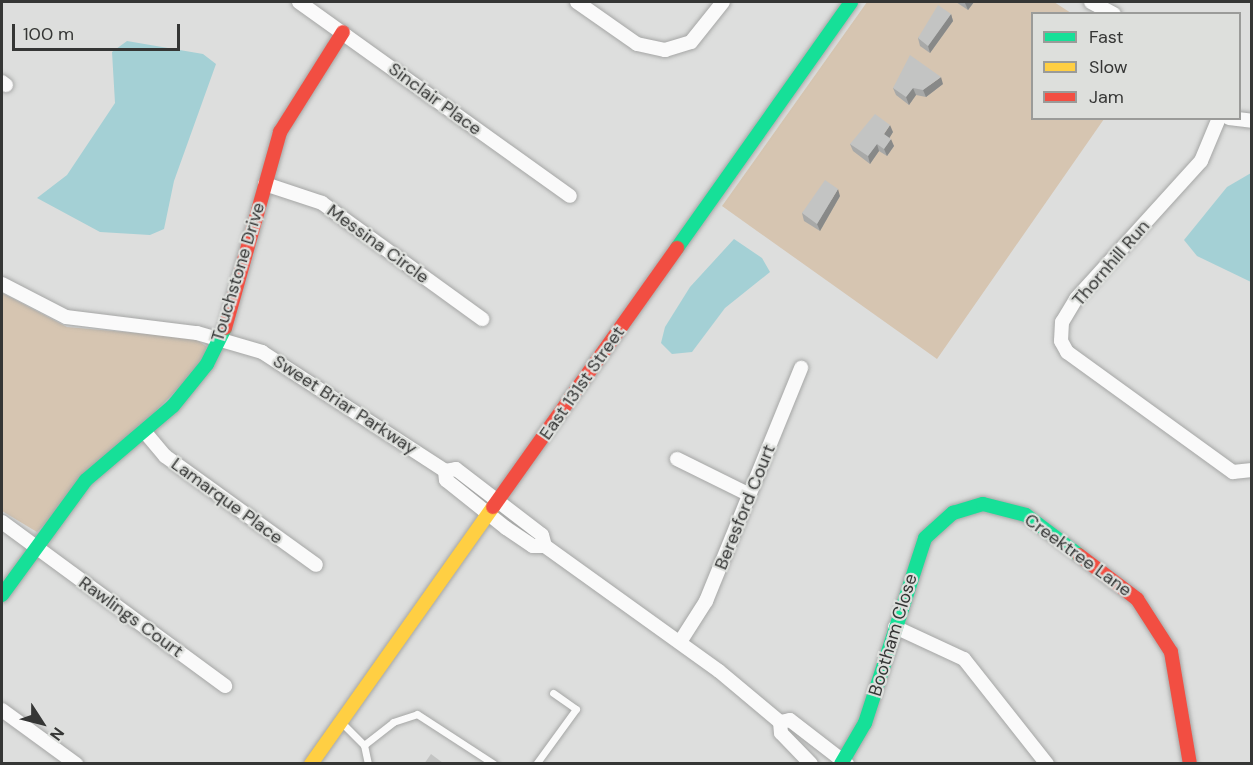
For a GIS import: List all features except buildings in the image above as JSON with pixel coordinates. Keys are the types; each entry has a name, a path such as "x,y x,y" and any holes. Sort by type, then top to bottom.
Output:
{"street":[{"name":"Sinclair Place","path":"299,2 570,196"},
{"path":"577,2 637,44 664,50 691,42 723,2"},
{"name":"East 131st Street","path":"312,764 851,2"},
{"path":"1091,2 1110,12"},
{"name":"Touchstone Drive","path":"2,595 86,480 144,431 191,386 220,339 265,184 289,112 343,32"},
{"name":"Thornhill Run","path":"1218,120 1201,161 1076,299 1062,322 1060,341 1067,352 1233,472 1249,471"},
{"name":"Messina Circle","path":"265,184 322,203 482,319"},
{"name":"Sweet Briar Parkway","path":"2,284 66,317 220,339 289,365 445,471 456,469 542,535 545,546"},
{"name":"Beresford Court","path":"680,642 706,602 801,368"},
{"name":"Lamarque Place","path":"144,431 165,456 316,565"},
{"path":"677,459 750,495"},
{"name":"Sweet Briar Parkway","path":"445,471 446,480 533,546 545,546 680,642 780,722 781,733 811,764"},
{"name":"Creektree Lane","path":"953,513 983,504 1026,515 1137,599 1171,652 1190,764"},
{"name":"Bootham Close","path":"844,762 866,723 925,538 953,513"},
{"name":"Rawlings Court","path":"2,522 225,686"},
{"path":"895,627 964,659 1047,764"},
{"path":"2,710 76,764"},
{"name":"Sweet Briar Parkway","path":"780,722 790,720 844,762"}],"lane":[{"path":"536,764 576,709 553,693"},
{"path":"364,745 393,722 417,714 494,764"},
{"path":"341,722 364,745 368,764"}],"shaded area":[{"path":"867,2 1054,2 1069,12 1031,12 1031,120 1103,120 937,359 722,206"},
{"path":"2,293 67,327 194,338 207,347 200,366 37,532 2,511"}],"water":[{"path":"127,41 203,54 216,64 174,181 164,229 150,235 100,232 37,198 67,175 115,103 112,52"},
{"path":"1251,173 1251,282 1197,256 1184,240 1227,187"},
{"path":"734,239 762,258 770,272 725,308 692,352 672,354 661,343 665,327 690,287"}],"traffic: fast":[{"path":"677,248 851,2"},
{"path":"2,595 86,480 173,406 207,364 225,328"},
{"path":"841,764 865,723 925,538 953,513 983,504 1026,515 1079,555"}],"traffic: slow":[{"path":"311,764 493,507"}],"traffic: jam":[{"path":"225,328 280,132 343,32"},
{"path":"493,507 677,248"},
{"path":"1079,555 1137,599 1171,652 1190,764"}]}
